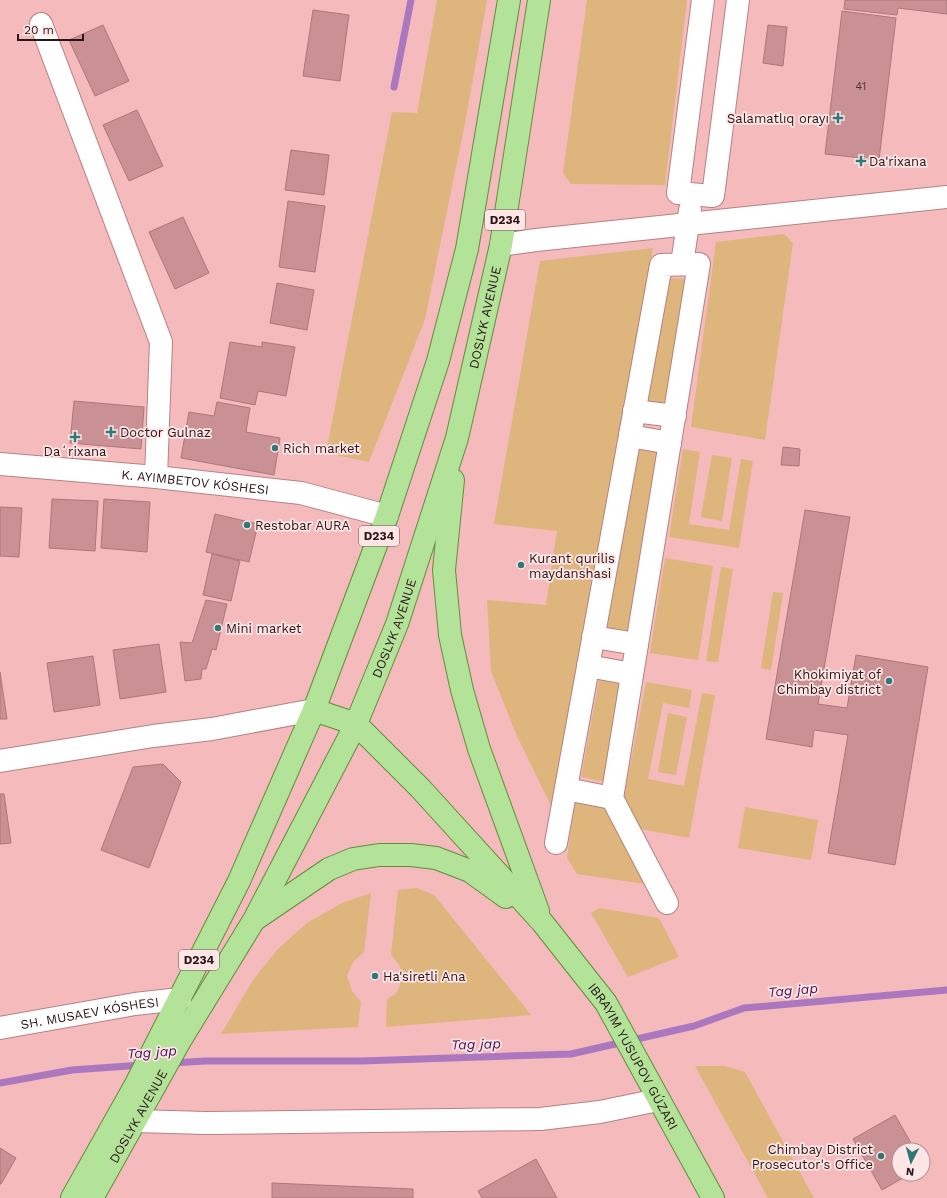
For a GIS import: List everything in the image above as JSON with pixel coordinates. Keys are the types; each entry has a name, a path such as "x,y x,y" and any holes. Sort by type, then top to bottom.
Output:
{"main road":[{"name":"DOSLYK AVENUE","path":"92,1198 135,1121 159,1039 239,881 314,710 387,516 438,361 467,249 509,0"},
{"name":"DOSLYK AVENUE","path":"72,1198 144,1088 181,1039 254,920 356,724 397,624 457,438 501,245 539,0"},
{"path":"457,438 444,570 450,635 462,690 479,748 542,922"},
{"path":"314,710 356,724 420,788 542,922 606,1002 658,1100 713,1198"},
{"path":"254,920 328,869 353,859 379,855 411,855 436,858 470,871 542,922"}],"street":[{"path":"704,0 678,193 713,196 738,0"},
{"path":"41,24 161,342 156,477"},
{"path":"682,264 693,194"},
{"path":"501,245 947,196"},
{"path":"556,843 661,265 699,264 612,798 667,903"},
{"path":"634,411 674,416"},
{"path":"630,436 670,443"},
{"path":"0,464 156,477 300,493 387,516"},
{"path":"593,637 637,644"},
{"path":"588,666 632,674"},
{"path":"0,761 153,736 212,729 314,710"},
{"path":"566,789 612,798"},
{"name":"SH. MUSAEV KÓSHESI","path":"0,1028 135,1004 180,1000"},
{"path":"135,1121 213,1123 540,1119 600,1112 658,1100"}],"shaded area":[{"path":"437,0 487,0 465,123 425,319 369,462 326,453 392,112 417,113"},
{"path":"587,0 687,0 665,185 571,184 563,173"},
{"path":"784,234 793,243 765,440 691,427 716,242"},
{"path":"653,248 556,816 517,736 491,671 487,600 546,605 557,531 494,524 540,261"},
{"path":"668,278 693,279 670,409 645,404"},
{"path":"638,444 664,449 632,639 606,634"},
{"path":"683,449 700,452 689,524 729,530 741,459 753,461 739,548 669,537"},
{"path":"712,455 732,458 722,521 701,517"},
{"path":"665,558 713,566 698,660 650,653"},
{"path":"721,567 733,569 718,662 706,661"},
{"path":"773,592 783,593 771,670 761,668"},
{"path":"600,674 624,678 605,782 581,777"},
{"path":"646,682 692,690 689,708 663,703 648,779 684,786 702,693 715,695 689,838 635,828 624,797"},
{"path":"668,713 687,717 676,775 658,772"},
{"path":"574,803 604,807 645,884 577,874 567,858"},
{"path":"745,807 818,820 811,860 738,848"},
{"path":"417,888 434,895 531,1015 386,1027 387,999 397,993 402,978 400,966 391,955 398,890"},
{"path":"371,893 364,952 353,962 347,976 352,991 361,1002 358,1027 221,1034 253,980 278,949 307,923 342,903"},
{"path":"599,908 659,918 679,957 628,977 591,913"},
{"path":"695,1066 725,1066 745,1072 814,1198 768,1198"}],"building":[{"path":"845,0 947,0 947,14 898,8 897,15 844,9"},
{"path":"313,10 349,15 340,81 303,76"},
{"path":"842,11 896,18 879,160 825,154"},
{"path":"103,25 129,81 95,96 69,40"},
{"path":"768,25 787,27 783,66 763,63"},
{"path":"137,110 163,166 129,181 103,125"},
{"path":"291,150 329,155 324,195 285,190"},
{"path":"288,201 325,206 315,272 279,267"},
{"path":"183,217 209,273 175,289 149,232"},
{"path":"277,283 314,290 307,330 270,323"},
{"path":"230,342 262,347 262,342 295,347 286,396 258,391 255,405 220,398"},
{"path":"74,401 144,407 141,449 70,443"},
{"path":"217,402 250,408 246,432 280,438 274,475 181,458 189,412 214,416"},
{"path":"783,447 800,449 799,466 781,465"},
{"path":"52,499 98,501 95,551 49,548"},
{"path":"104,499 150,502 147,552 101,548"},
{"path":"0,507 22,508 19,557 0,556"},
{"name":"Khokimiyat of Chimbay district","path":"805,510 850,517 818,704 847,708 856,655 928,667 895,865 828,853 848,735 814,730 812,747 766,739"},
{"path":"215,514 258,524 249,562 206,552"},
{"path":"212,554 240,561 231,601 203,595"},
{"path":"206,600 227,604 216,650 212,649 206,669 202,669 201,679 185,681 180,642 192,643"},
{"path":"159,644 166,692 120,699 113,650"},
{"path":"93,656 100,705 54,712 47,663"},
{"path":"0,672 7,719 0,719"},
{"path":"163,764 181,782 149,868 101,850 133,767"},
{"path":"0,794 4,794 11,843 0,844"},
{"name":"Chimbay District Prosecutor's Office","path":"895,1115 910,1142 891,1142 891,1182 896,1182 882,1190 853,1139"},
{"path":"0,1148 16,1158 1,1184 0,1184"},
{"path":"536,1159 557,1198 482,1198 478,1191"},
{"path":"272,1183 413,1189 413,1198 272,1198"}],"waterway":[{"path":"394,87 411,0"},
{"name":"Tag jap","path":"172,1063 205,1061 361,1061 571,1054 694,1026 744,1008 947,990"},
{"name":"Tag jap","path":"0,1083 72,1070 142,1065"}],"place":[{"name":"Salamatlıq orayı","path":"838,118"},
{"name":"Da'rixana","path":"861,161"},
{"name":"Doctor Gulnaz","path":"111,432"},
{"name":"Daʻrixana","path":"75,437"},
{"name":"Rich market","path":"275,448"},
{"name":"Restobar AURA","path":"247,525"},
{"name":"Kurant qurilis maydanshasi","path":"521,565"},
{"name":"Mini market","path":"218,628"},
{"name":"Khokimiyat of Chimbay district","path":"889,681"},
{"name":"Ha'siretli Ana","path":"375,976"},
{"name":"Chimbay District Prosecutor's Office","path":"881,1156"}]}
